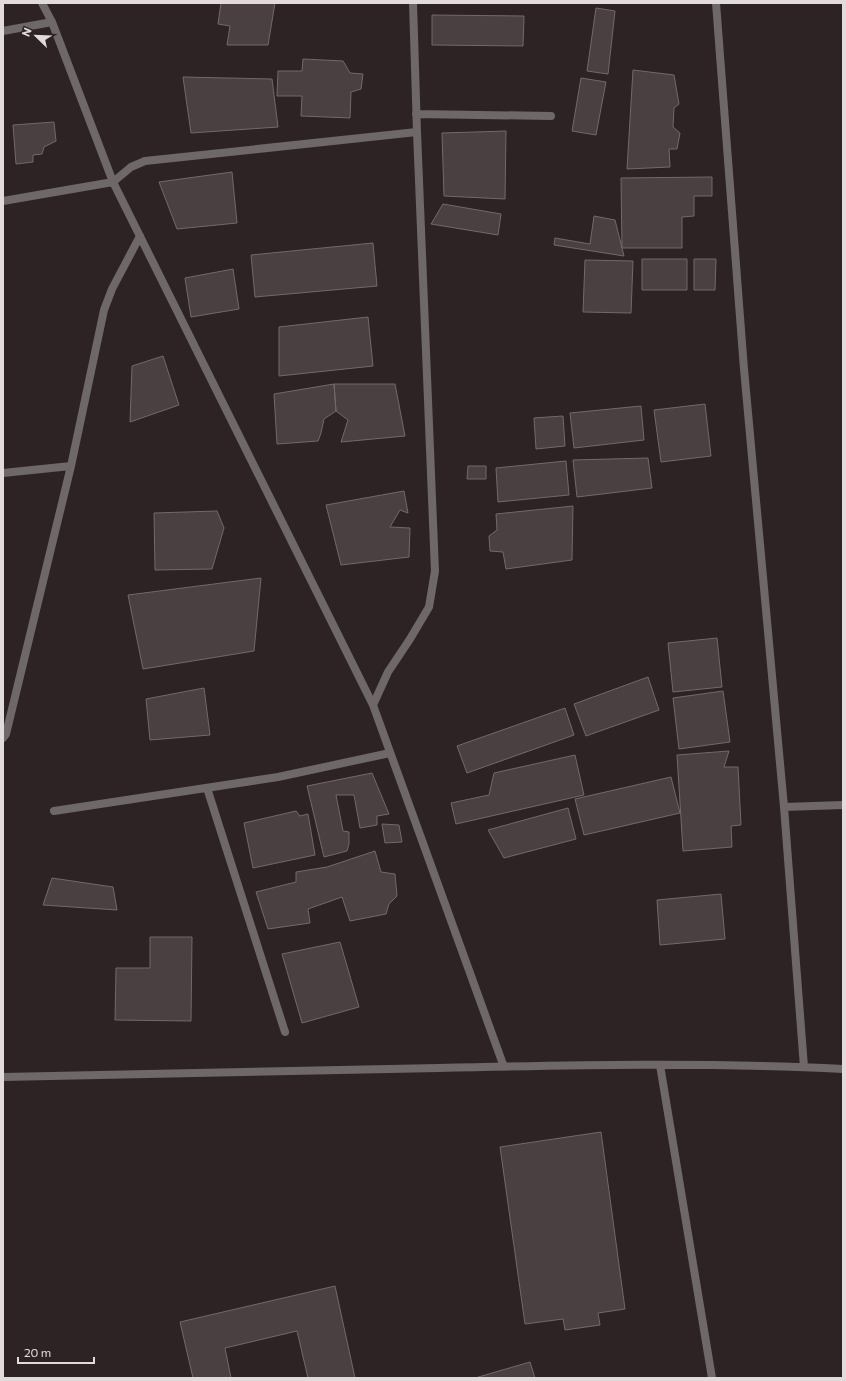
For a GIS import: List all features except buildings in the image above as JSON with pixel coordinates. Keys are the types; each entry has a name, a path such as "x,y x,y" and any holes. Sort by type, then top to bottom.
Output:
{"street":[{"path":"42,3 52,22 113,182 373,705 504,1066"},
{"path":"373,705 388,672 429,607 435,571 416,114 413,3"},
{"path":"716,3 744,369 784,807 804,1067"},
{"path":"3,31 52,22"},
{"path":"416,114 551,116"},
{"path":"3,201 113,182 131,167 145,161 417,132"},
{"path":"3,738 6,734 71,466 104,310 112,290 140,236"},
{"path":"3,473 71,466"},
{"path":"54,811 278,777 390,753"},
{"path":"207,788 285,1032"},
{"path":"784,807 843,804"},
{"path":"660,1065 712,1378"},
{"path":"3,1077 504,1066 660,1065 843,1069"}]}
